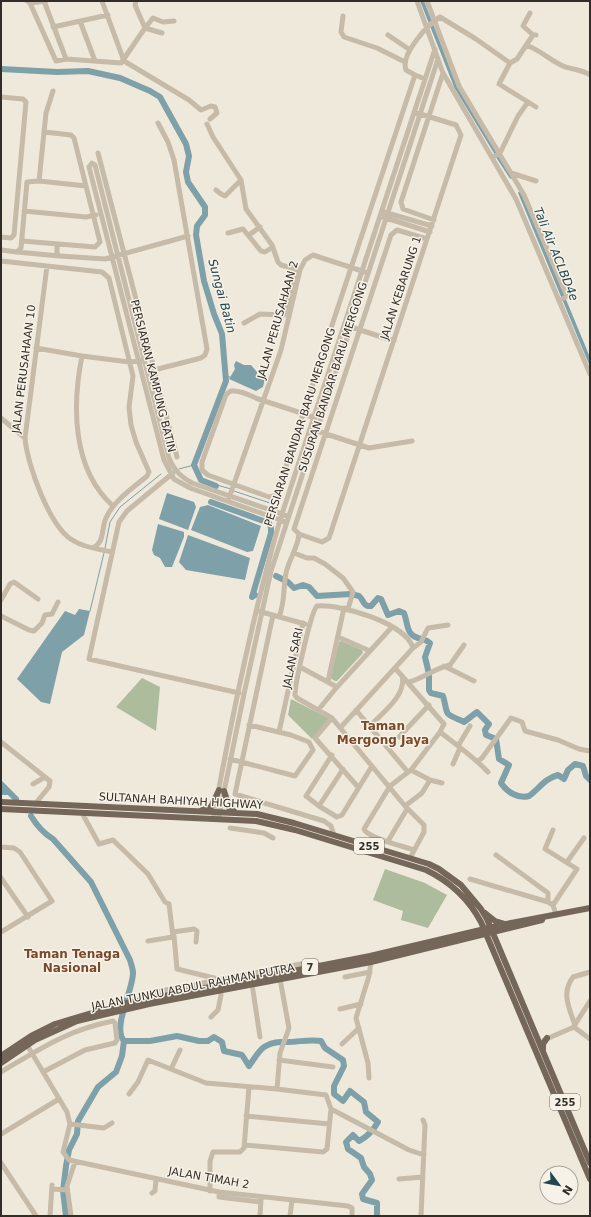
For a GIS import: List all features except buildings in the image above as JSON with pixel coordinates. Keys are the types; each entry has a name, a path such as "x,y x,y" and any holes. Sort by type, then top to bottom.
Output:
{"main road":[{"path":"195,811 210,807 221,791 229,807 236,813"},
{"name":"SULTANAH BAHIYAH HIGHWAY","path":"1,802 195,811 266,823 426,870 457,890 479,911"},
{"name":"SULTANAH BAHIYAH HIGHWAY","path":"1,809 82,813 217,815 236,813 257,814 334,835 410,858 439,869 467,891 489,931 536,1043 590,1179"},
{"name":"7","path":"489,931 544,916 554,916 590,908"},
{"path":"479,911 495,921 507,926 499,937 496,947 470,935 477,925 479,911"},
{"name":"JALAN TUNKU ABDUL RAHMAN PUTRA","path":"2,1054 31,1036 55,1024 133,1001 390,952 489,931"},
{"name":"JALAN TUNKU ABDUL RAHMAN PUTRA","path":"1,1063 27,1045 70,1023 131,1009 219,985 252,984 371,962 470,935"},
{"path":"543,1050 543,1044 547,1038"},
{"name":"SULTANAH BAHIYAH HIGHWAY","path":"536,1043 543,1050 590,1163"}],"street":[{"path":"66,59 53,27 45,1 28,2 56,61 66,59 117,64 124,61 153,18 163,22 174,21"},
{"path":"102,1 124,61 189,100 201,110 211,106 215,107 218,112 209,121 213,137 241,180 246,208 273,247 279,263 298,270"},
{"path":"136,1 135,5 145,28"},
{"path":"417,1 432,24 461,89 528,203 567,296 562,299"},
{"path":"427,1 435,49 443,73 520,207 562,299 590,374"},
{"path":"530,13 523,26 535,35 526,45 517,60 510,63 499,83 500,86 536,107"},
{"path":"53,27 108,15"},
{"path":"343,16 341,32 344,37 376,48 405,62"},
{"path":"425,78 406,70 405,62 410,50 432,24 443,18 510,63"},
{"path":"80,21 95,62"},
{"path":"145,28 162,33"},
{"path":"388,35 410,50"},
{"path":"526,45 542,51 563,66 581,70 590,75"},
{"name":"PERSIARAN BANDAR BARU MERGONG","path":"217,815 237,692 280,520 435,49"},
{"name":"PERSIARAN BANDAR BARU MERGONG","path":"221,791 230,759 244,694 258,611 438,59"},
{"path":"434,220 403,209 400,205 443,73"},
{"path":"320,419 303,414 234,391 230,391 226,395 201,466 202,470 231,492 269,497 276,493 303,414 415,75"},
{"path":"40,181 46,113 53,91"},
{"path":"1,96 23,99 26,102 14,235 11,238 1,238"},
{"path":"492,158 500,153 518,116 528,102"},
{"path":"414,112 429,116"},
{"name":"JALAN KEBARUNG 1","path":"298,534 322,542 326,542 329,538 461,135 456,125 429,116"},
{"path":"154,370 201,358 206,352 188,236 173,156 158,123"},
{"path":"22,241 98,246 100,242 74,138 71,135 44,132"},
{"path":"98,153 119,256 154,370 177,457"},
{"name":"PERSIARAN KAMPUNG BATIN","path":"173,473 119,256 92,166 101,213 119,256 138,362 164,460 173,473 181,484 190,488 231,492 282,514 287,519"},
{"path":"511,173 536,181"},
{"path":"216,190 225,196 241,180"},
{"path":"16,252 21,248 28,182 40,181 86,186"},
{"path":"24,211 86,217 101,213"},
{"path":"380,213 430,232"},
{"path":"386,215 432,226"},
{"path":"249,235 260,227"},
{"path":"228,233 233,233 241,229 249,235 263,252 273,247"},
{"name":"SUSURAN BANDAR BARU MERGONG","path":"298,534 294,529 390,235 398,230 427,239"},
{"path":"1,250 100,260 188,236"},
{"path":"57,244 57,254 60,256"},
{"name":"JALAN PERUSAHAAN 2","path":"231,492 281,350 298,270 305,260 313,256 368,273"},
{"path":"1,261 102,272 107,274 133,376 129,407 131,425 136,442 149,472 147,476 113,506 106,519 101,541 93,548"},
{"name":"JALAN PERUSAHAAN 10","path":"47,266 25,438 29,464 52,515 70,539 93,548 112,552"},
{"path":"244,323 260,314 282,315 285,313 290,303"},
{"path":"344,325 394,341"},
{"path":"36,348 129,362 144,360"},
{"path":"82,356 76,397 76,415 82,451 97,487 113,506"},
{"path":"1,418 25,438"},
{"path":"310,429 369,448 412,441"},
{"path":"173,473 123,514 117,526 89,659 244,694"},
{"name":"PERSIARAN KAMPUNG BATIN","path":"231,492 280,520 287,519"},
{"path":"279,617 283,608 286,577 298,545 298,534"},
{"path":"294,553 307,558 314,558 325,564 343,578 353,592 352,599 346,608 328,681"},
{"path":"1,600 10,584 14,582 38,599"},
{"path":"1,616 34,631 42,623 45,615 52,614 58,602"},
{"name":"JALAN SARI","path":"346,608 323,606 315,607 300,667 295,695 297,698 332,718 341,727 389,788 425,827 424,832 414,850"},
{"path":"346,608 392,627 408,639 413,648"},
{"path":"258,611 310,625"},
{"path":"273,615 241,762 235,792 236,796 301,814 327,823 331,826 334,835"},
{"path":"279,732 303,623"},
{"path":"341,727 413,648 421,642 429,627 448,626"},
{"path":"319,710 337,686 392,627"},
{"path":"338,638 370,651"},
{"path":"409,682 427,674 432,670 452,663 464,645"},
{"path":"444,666 474,681"},
{"path":"300,667 337,686"},
{"path":"395,668 409,682 444,724 440,732 409,770 389,788 364,829 365,832 373,837 414,850 410,858"},
{"path":"370,726 400,692 404,685 402,675"},
{"path":"399,737 429,705"},
{"path":"356,710 409,770 430,780 442,783"},
{"path":"332,718 315,737 358,787"},
{"path":"478,761 482,758 509,718 522,722 525,731 558,740 579,750 590,751"},
{"path":"230,759 295,776 313,750 313,746 309,742 291,734 249,726"},
{"path":"452,764 470,726"},
{"path":"440,732 478,761 488,772"},
{"path":"1,742 50,781 49,787 35,804"},
{"path":"332,755 306,794 319,806 339,817 372,766"},
{"path":"319,806 343,769"},
{"path":"33,784 45,777"},
{"path":"388,841 406,808 422,793 430,780"},
{"path":"82,813 99,844 113,840 148,874 165,902 168,904 177,968 219,985 221,995 218,1010 211,1017"},
{"path":"294,823 301,814"},
{"path":"264,833 266,823"},
{"path":"230,828 264,833 273,838"},
{"path":"551,904 577,871 575,866 546,850 553,830"},
{"path":"567,862 584,838"},
{"path":"1,847 14,848 20,852 52,901 28,917 2,931"},
{"path":"496,856 548,892 554,916"},
{"path":"1,878 28,917"},
{"path":"470,879 551,904"},
{"path":"148,942 171,938 173,934 194,929 197,932 196,942"},
{"path":"369,1078 368,1063 356,1015 370,972 371,962"},
{"path":"345,977 370,972"},
{"path":"590,972 573,976 566,990 566,1000 574,1026 590,1039"},
{"path":"277,1089 279,1060 289,1028 280,979"},
{"path":"252,984 260,1037"},
{"path":"536,1043 574,1026 590,1001"},
{"path":"340,1008 360,1004"},
{"path":"1,1072 74,1031 113,1021 115,1023 117,1040 115,1043 84,1050 43,1072"},
{"path":"70,1023 74,1031"},
{"path":"342,1044 359,1028"},
{"path":"27,1045 67,1112 70,1124 63,1147 70,1160 67,1186 65,1190 71,1216"},
{"path":"171,1069 180,1050"},
{"path":"129,1094 138,1082 146,1061 150,1060 206,1083 324,1094 328,1097 331,1109 330,1124 327,1149 322,1152 245,1145"},
{"path":"279,1060 333,1067"},
{"path":"210,1191 210,1161 213,1152 240,1152 243,1150 245,1145 244,1142 249,1087"},
{"path":"1,1134 59,1099"},
{"path":"331,1109 409,1150 424,1155"},
{"path":"246,1116 330,1124"},
{"path":"421,1216 425,1125 423,1120"},
{"path":"70,1124 104,1128 112,1123"},
{"name":"JALAN TIMAH 2","path":"70,1160 210,1191 261,1199 292,1200 348,1206 352,1208 352,1216"},
{"path":"1,1163 36,1216"},
{"path":"399,1179 423,1177"},
{"path":"152,1193 155,1191 156,1179"},
{"path":"50,1216 53,1187 65,1190"},
{"path":"260,1216 261,1199"},
{"path":"290,1216 292,1200"}],"green space":[{"path":"341,641 362,650 363,653 337,681 335,681 330,678 339,642"},
{"path":"142,678 160,687 156,731 116,707"},
{"path":"291,699 330,719 312,739 288,715"},
{"path":"385,869 425,883 447,895 428,928 401,920 403,911 373,900"}],"water":[{"path":"236,361 244,365 251,365 257,372 257,375 265,379 263,387 256,391 229,379 235,369 234,365"},
{"path":"167,493 194,502 196,507 188,530 159,519"},
{"path":"208,505 261,526 253,551 247,552 191,530 200,507"},
{"path":"158,524 184,532 184,537 172,567 165,567 160,558 154,555 152,550"},
{"path":"188,535 250,558 245,580 186,570 179,562"},
{"path":"79,609 90,611 84,635 62,652 50,704 41,702 17,679 65,611 75,615"}],"waterway":[{"name":"Tali Air ACLBD4e","path":"422,1 456,87 496,153"},
{"name":"Sungai Batin","path":"1,69 57,72 88,71 120,78 160,97 186,144 189,156 186,172 188,182 205,207 205,215 197,226 196,235 204,281 222,334 226,381 194,465 201,480 216,486"},
{"name":"Tali Air ACLBD4e","path":"498,157 511,177"},
{"name":"Tali Air ACLBD4e","path":"520,193 590,362"},
{"name":"Sungai Batin","path":"225,375 230,377"},
{"path":"179,469 194,465"},
{"path":"105,548 110,522 120,507 161,474"},
{"path":"217,485 231,489"},
{"path":"234,491 273,504"},
{"path":"211,502 269,523 271,533 252,597 255,595"},
{"path":"90,611 104,553"},
{"path":"276,576 288,582 294,588 303,585 309,587 317,596 351,594 359,596 368,606 371,606 378,598 381,599 388,615 399,611 404,613 411,634 430,643 425,657 429,674 429,690 431,693 443,696 446,711 452,717 464,722 477,712 489,724 485,730 486,735 496,739 499,759 509,765 501,783 513,794 517,796 529,796 546,781 553,777 558,775 564,779 568,770 575,764 583,766 586,776 590,780"},
{"path":"1,784 9,792"},
{"path":"1,792 9,792 16,799"},
{"path":"31,816 40,829 53,839 91,882 130,960 133,971 132,981 120,1027 121,1035 124,1041"},
{"path":"124,1041 150,1041 177,1036 199,1041 208,1041 214,1037 222,1042 224,1051 242,1055 249,1066 265,1046 281,1042"},
{"path":"287,1042 312,1040 321,1041 325,1048 343,1060 344,1066 334,1086 334,1094 343,1101 350,1091 364,1102 366,1112 378,1122 370,1133 359,1141 353,1135 346,1142 348,1149 361,1158 364,1167 370,1174 372,1180 362,1194 363,1199 377,1203 377,1216"},
{"path":"66,1216 63,1191 66,1166 69,1150 77,1134 78,1121 98,1087 116,1072 122,1056 124,1041"}],"district":[{"name":"Taman Mergong Jaya","path":"383,733"},
{"name":"Taman Tenaga Nasional","path":"72,961"}]}
